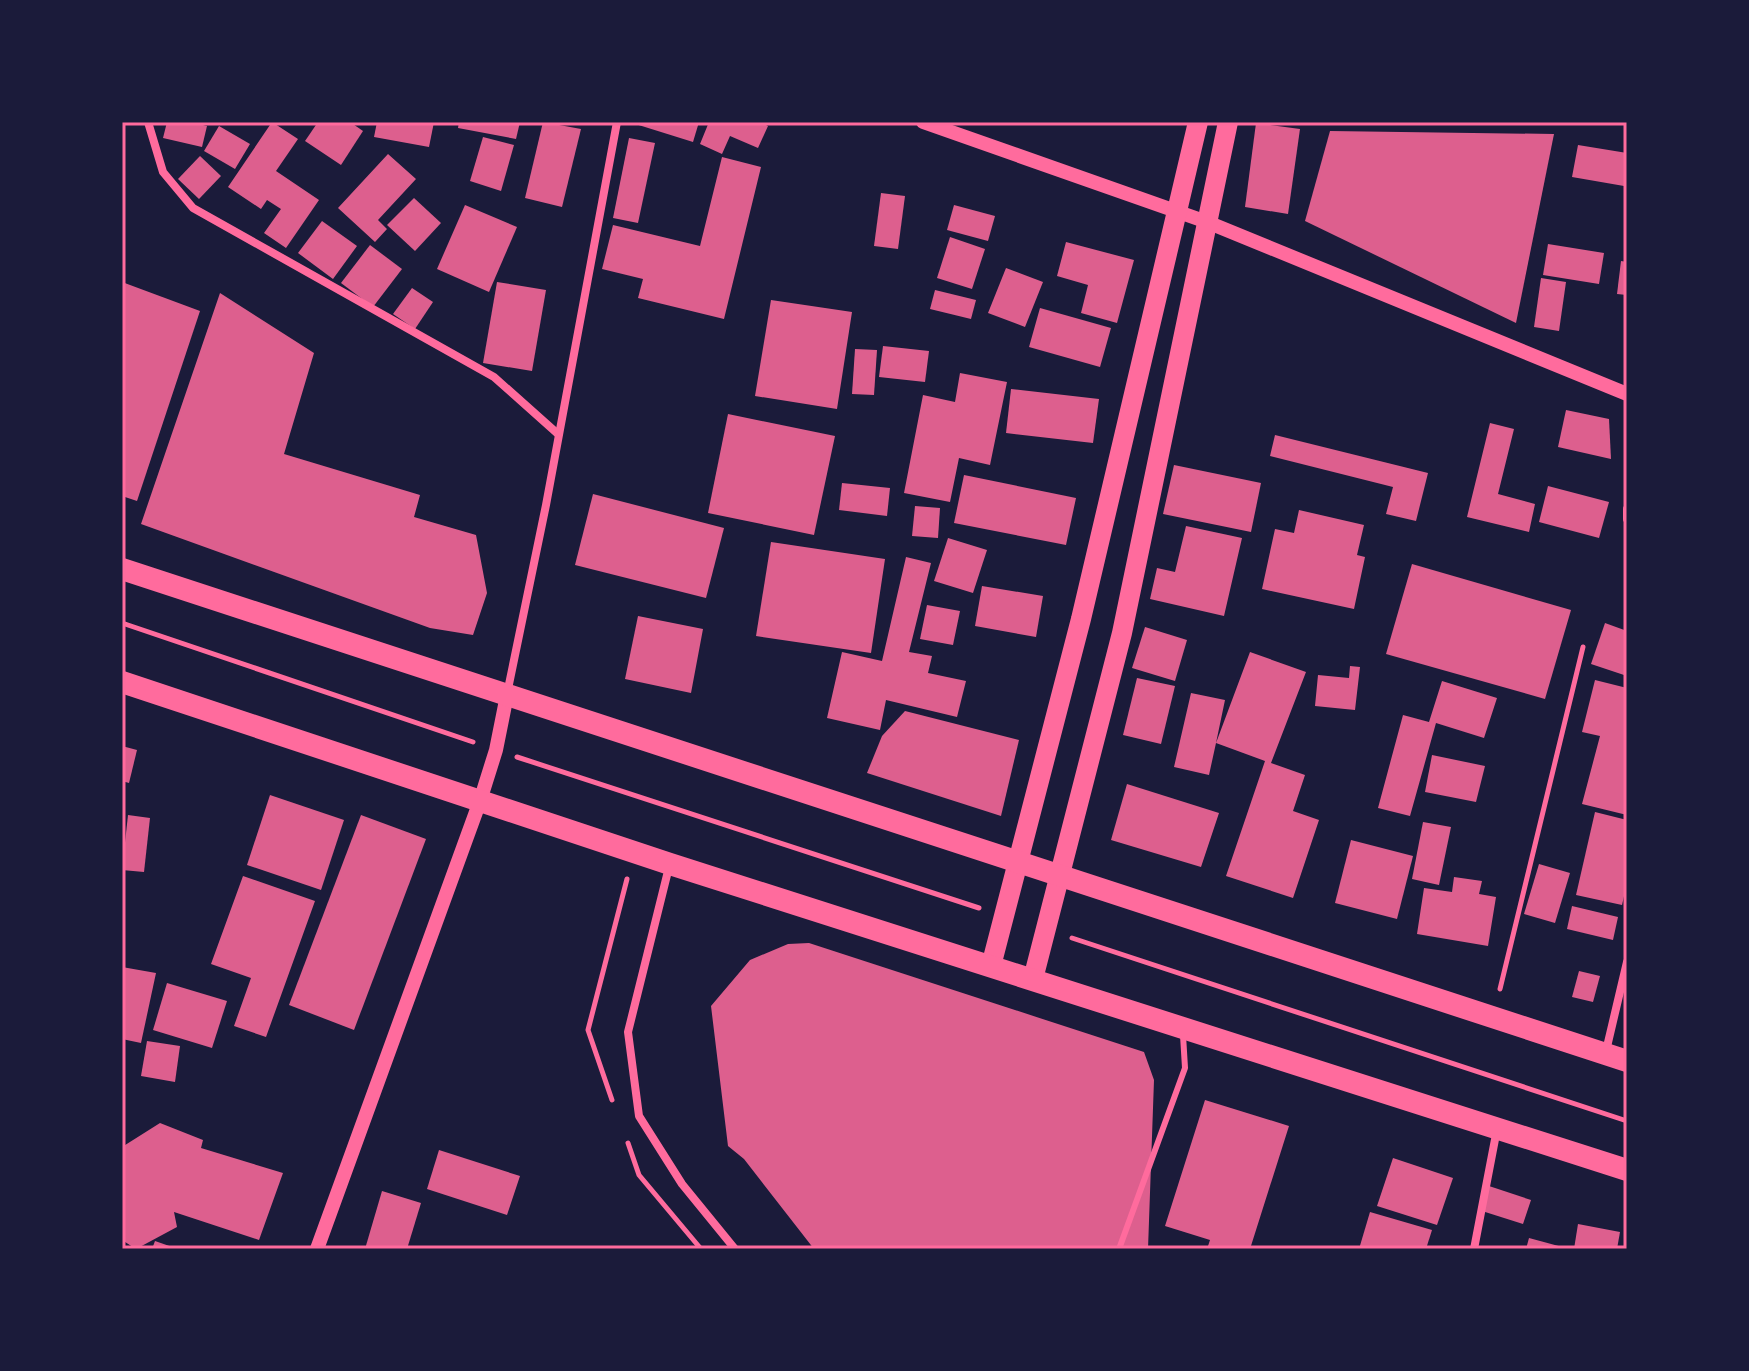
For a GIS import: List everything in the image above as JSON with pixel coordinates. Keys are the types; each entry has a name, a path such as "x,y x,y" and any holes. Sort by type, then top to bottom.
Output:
{"highway":[{"path":"122,569 1616,1057"},
{"path":"122,682 670,864 1627,1170"}],"main road":[{"path":"991,966 1081,619 1198,122"},
{"path":"1033,979 1122,633 1228,122"}],"street":[{"path":"148,122 163,172 193,208 494,377 558,434"},
{"path":"317,1249 496,750 546,505 617,122"},
{"path":"923,122 1179,211 1627,394"},
{"path":"1627,509 1627,519"},
{"path":"670,864 628,1032 639,1116 682,1184 735,1249"},
{"path":"1616,1057 1627,962"},
{"path":"1474,1249 1498,1128"}],"lane":[{"path":"1119,1249 1185,1068 1182,1027"}],"path":[{"path":"122,623 496,750 1004,916"},
{"path":"1500,989 1583,647"},
{"path":"1046,929 1627,1121"}],"building":[{"path":"167,122 207,126 202,147 163,138"},
{"path":"272,122 298,139 276,171 319,200 286,248 264,233 281,209 267,200 261,209 228,187"},
{"path":"318,122 350,122 363,131 341,165 305,141"},
{"path":"377,122 434,122 429,147 374,137"},
{"path":"459,122 520,122 516,139 458,128"},
{"path":"543,122 581,129 562,207 525,198"},
{"path":"629,122 699,122 693,142"},
{"path":"709,122 760,122 768,126 758,148 730,136 722,154 700,144"},
{"path":"1256,123 1300,129 1288,214 1245,207"},
{"path":"219,126 250,144 235,169 204,151"},
{"path":"1330,131 1554,134 1516,323 1305,221"},
{"path":"483,137 514,145 501,191 470,181"},
{"path":"629,138 655,143 638,223 613,218"},
{"path":"1578,145 1627,153 1624,186 1572,177"},
{"path":"388,154 416,179 378,220 387,229 375,242 338,208"},
{"path":"200,156 221,176 199,199 178,179"},
{"path":"722,157 761,167 724,319 638,298 643,279 602,269 613,225 700,246"},
{"path":"881,193 905,196 898,249 874,246"},
{"path":"414,198 441,223 415,251 387,225"},
{"path":"465,205 517,227 489,292 437,269"},
{"path":"954,205 995,216 988,241 947,230"},
{"path":"322,221 357,246 333,279 298,253"},
{"path":"950,237 985,249 972,289 937,278"},
{"path":"1066,242 1134,260 1117,323 1081,313 1088,285 1057,276"},
{"path":"1548,244 1604,253 1599,284 1543,275"},
{"path":"370,245 402,269 373,307 341,283"},
{"path":"1621,261 1627,262 1627,295 1617,294"},
{"path":"1006,268 1043,282 1025,327 988,313"},
{"path":"1541,278 1566,282 1559,331 1534,327"},
{"path":"122,282 200,311 137,501 122,496"},
{"path":"497,282 546,290 532,371 483,363"},
{"path":"412,288 433,302 415,329 393,314"},
{"path":"935,290 976,300 971,319 930,309"},
{"path":"220,293 314,353 284,454 420,495 414,517 476,535 487,593 473,635 430,628 141,524"},
{"path":"771,300 852,312 837,409 755,396"},
{"path":"1040,308 1111,328 1100,367 1029,347"},
{"path":"883,346 929,351 925,382 879,377"},
{"path":"855,349 877,350 874,395 852,394"},
{"path":"960,373 1007,382 990,465 959,458 950,502 904,493 923,395 955,402"},
{"path":"1011,389 1099,399 1093,443 1006,433"},
{"path":"1566,410 1609,419 1611,459 1558,447"},
{"path":"728,414 835,436 814,535 708,513"},
{"path":"1490,423 1514,429 1498,494 1535,504 1529,532 1467,517"},
{"path":"1275,435 1428,473 1416,521 1386,514 1393,487 1270,456"},
{"path":"1174,465 1261,483 1251,532 1163,514"},
{"path":"964,475 1076,498 1066,545 954,523"},
{"path":"842,483 890,488 887,516 839,510"},
{"path":"1548,486 1609,502 1599,538 1539,522"},
{"path":"593,494 724,528 706,598 575,565"},
{"path":"915,506 940,508 938,538 912,536"},
{"path":"1299,510 1364,525 1357,555 1365,557 1354,609 1262,589 1275,529 1294,533"},
{"path":"1186,526 1242,538 1224,616 1150,599 1157,568 1175,572"},
{"path":"948,538 987,550 973,593 934,581"},
{"path":"771,542 885,559 871,653 756,636"},
{"path":"906,557 931,563 909,652 932,656 928,673 966,681 957,717 886,700 880,730 827,718 842,652 882,661"},
{"path":"1412,564 1571,610 1545,699 1386,654"},
{"path":"982,586 1043,596 1036,637 975,626"},
{"path":"927,605 960,611 953,645 920,639"},
{"path":"638,616 703,629 691,693 625,679"},
{"path":"1605,623 1627,631 1627,676 1591,664"},
{"path":"1145,627 1187,640 1175,681 1132,668"},
{"path":"1250,652 1306,672 1271,763 1305,775 1293,811 1319,820 1293,898 1226,876 1265,761 1216,743"},
{"path":"1350,666 1360,667 1355,710 1315,706 1318,675 1349,678"},
{"path":"1137,678 1175,686 1161,744 1123,735"},
{"path":"1595,680 1627,688 1627,815 1582,804 1600,736 1582,732"},
{"path":"1442,681 1497,698 1484,738 1436,723 1410,816 1378,808 1403,715 1429,722"},
{"path":"1191,693 1225,700 1209,775 1174,767"},
{"path":"905,711 1019,740 1001,816 867,773 882,736"},
{"path":"122,746 137,750 129,783 122,781"},
{"path":"1432,755 1485,766 1476,802 1425,792"},
{"path":"1127,784 1219,813 1201,867 1111,840"},
{"path":"270,795 344,820 321,890 247,865"},
{"path":"1595,812 1627,820 1627,883 1622,905 1576,895"},
{"path":"128,815 150,818 144,872 122,870"},
{"path":"361,815 426,839 354,1030 289,1005"},
{"path":"1423,822 1451,827 1439,885 1412,879"},
{"path":"1351,840 1413,856 1397,919 1335,903"},
{"path":"1539,864 1570,873 1555,923 1524,914"},
{"path":"243,876 315,901 266,1037 234,1026 251,978 211,964"},
{"path":"1454,877 1482,881 1479,894 1496,897 1488,946 1417,934 1424,888 1452,892"},
{"path":"1572,906 1618,917 1613,940 1567,929"},
{"path":"809,943 1144,1052 1154,1080 1148,1249 814,1249 744,1159 728,1146 711,1006 750,960 788,944"},
{"path":"122,967 156,973 141,1043 122,1039"},
{"path":"1579,971 1600,976 1593,1002 1572,997"},
{"path":"167,983 227,1001 212,1048 153,1030"},
{"path":"147,1041 180,1046 175,1082 141,1076"},
{"path":"1205,1100 1289,1126 1250,1249 1207,1249 1210,1240 1165,1226"},
{"path":"160,1123 203,1140 201,1148 283,1173 259,1240 174,1212 177,1227 136,1249 122,1240 122,1147"},
{"path":"439,1150 520,1176 507,1215 427,1189"},
{"path":"1393,1158 1453,1178 1437,1225 1377,1206"},
{"path":"1489,1186 1531,1200 1523,1224 1482,1211"},
{"path":"382,1191 421,1203 407,1249 365,1249"},
{"path":"1370,1212 1432,1230 1426,1249 1359,1249"},
{"path":"1578,1224 1620,1232 1617,1249 1574,1249"},
{"path":"1529,1238 1566,1248 1566,1249 1526,1249"},
{"path":"155,1241 178,1249 152,1249"}]}
